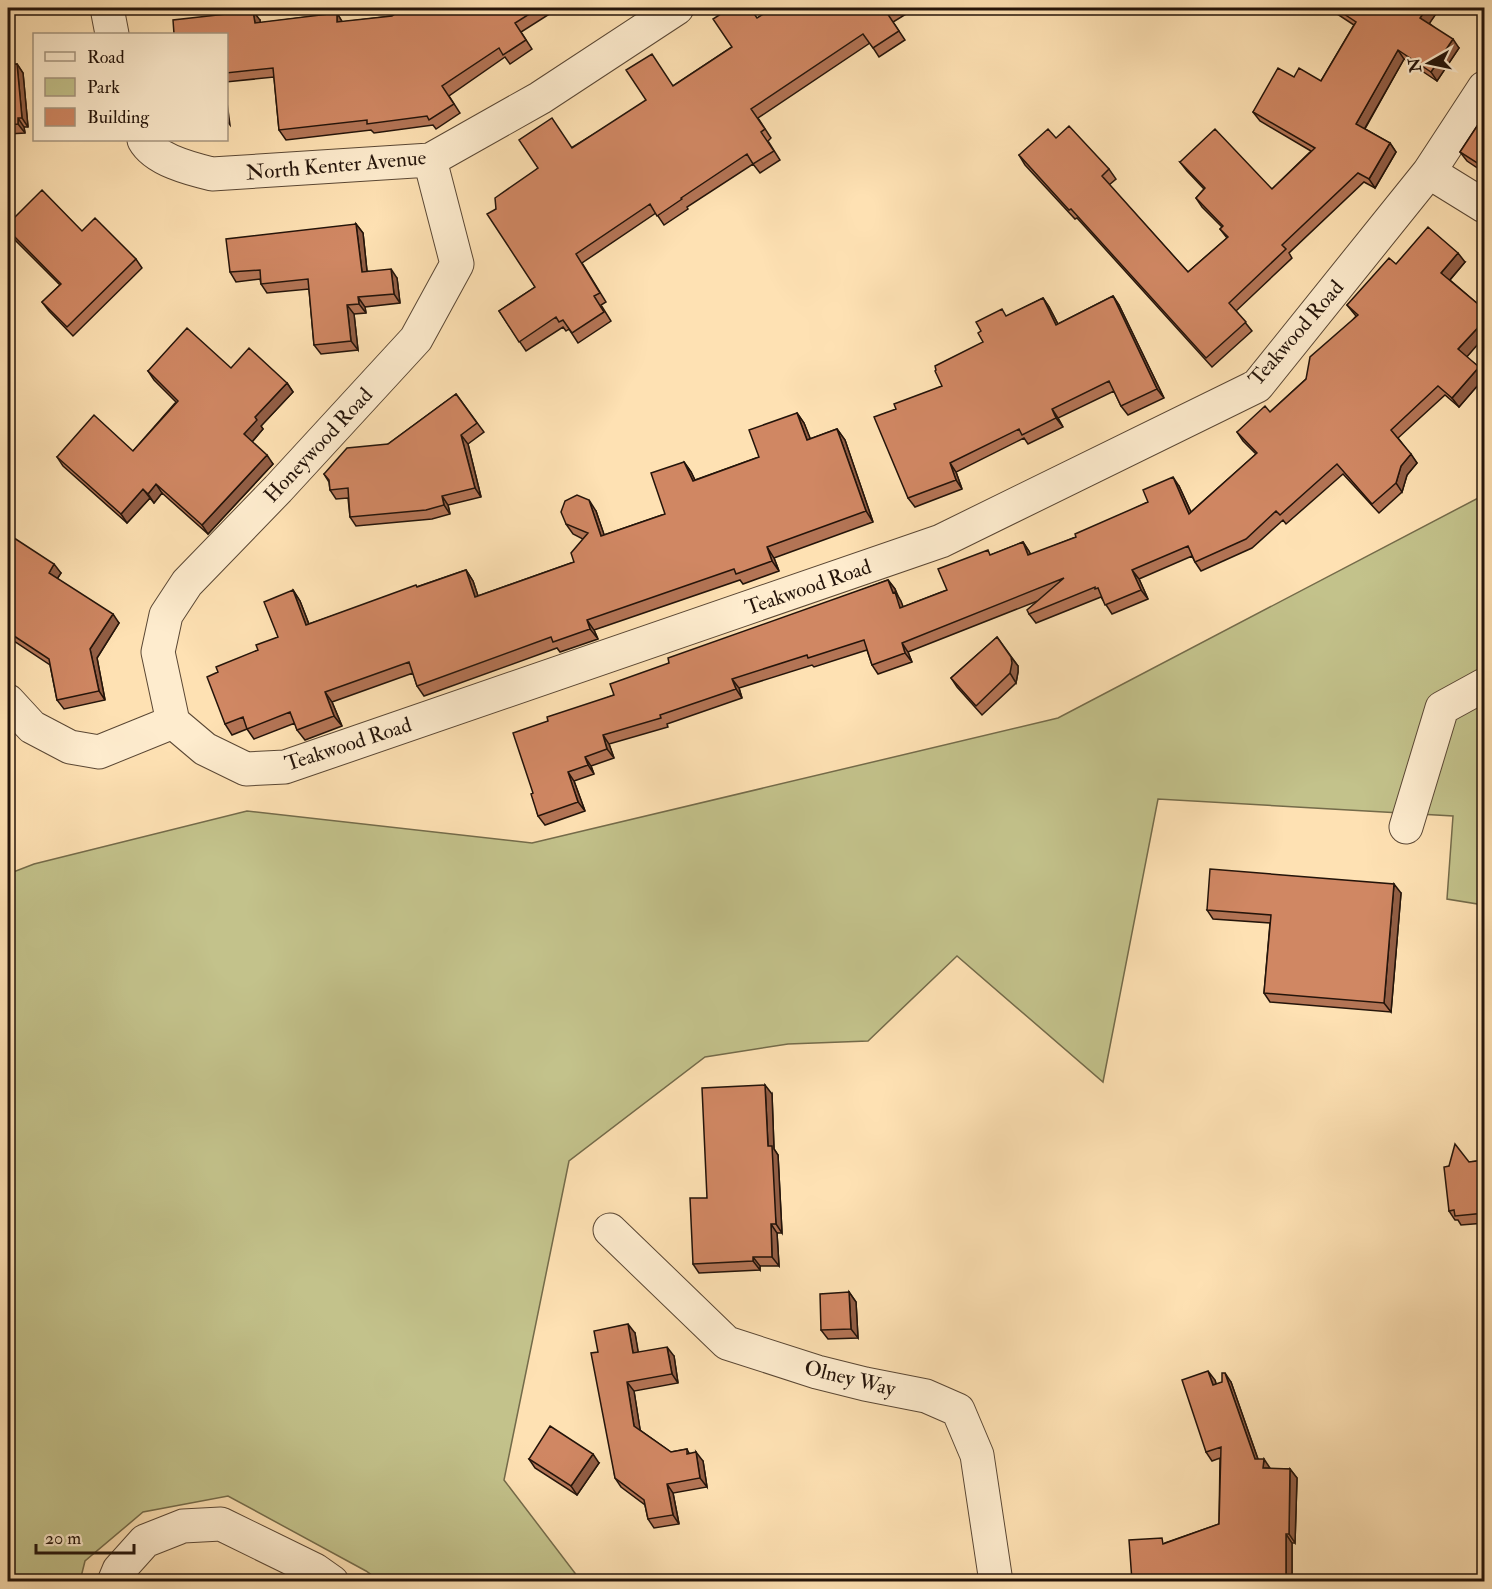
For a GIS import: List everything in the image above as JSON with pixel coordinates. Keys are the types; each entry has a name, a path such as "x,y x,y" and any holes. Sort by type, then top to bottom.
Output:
{"street":[{"path":"107,8 112,33"},
{"name":"North Kenter Avenue","path":"145,141 148,147 180,166 212,174 430,160 540,98 677,8"},
{"name":"Teakwood Road","path":"173,722 205,749 246,769 285,767 941,541 1257,386 1429,172 1485,88"},
{"name":"Honeywood Road","path":"173,722 158,652 166,615 187,583 278,489 416,339 457,264 430,160"},
{"path":"1429,172 1485,206"},
{"path":"1406,827 1442,708 1485,685"},
{"path":"8,701 32,727 70,747 99,752 173,722"},
{"name":"Olney Way","path":"610,1230 727,1343 817,1372 926,1396 958,1410 977,1455 996,1581"},
{"path":"114,1581 119,1570 146,1541 183,1526 221,1524 315,1570 332,1581"}],"green space":[{"path":"1484,496 1484,905 1447,899 1453,816 1158,799 1103,1082 957,956 868,1041 788,1044 705,1057 569,1161 504,1480 581,1581 380,1581 366,1571 228,1496 143,1512 85,1561 80,1581 8,1582 8,874 34,864 247,811 532,843 1058,718"}],"building":[{"path":"404,8 539,8 515,23 526,40 503,55 499,48 442,86 454,104 429,120 427,116 367,124 367,120 279,130 273,68 228,73 228,33 174,33 173,20 253,11 255,23 337,13 337,22 392,16"},
{"path":"730,8 750,8 757,18 773,8 896,8 887,13 899,31 873,48 863,34 751,109 765,129 761,132 774,151 753,164 747,154 657,216 650,204 576,254 600,293 594,296 604,312 572,333 563,320 559,322 556,317 519,342 499,311 535,287 487,214 496,209 495,198 538,168 519,140 552,118 572,148 646,100 626,70 652,54 673,86 732,47 713,19"},
{"path":"1335,8 1427,8 1420,18 1453,39 1431,72 1398,50 1356,124 1390,143 1369,179 1358,173 1282,245 1286,249 1229,303 1246,322 1206,358 1019,155 1048,129 1056,138 1069,126 1109,169 1102,176 1188,272 1228,237 1220,229 1223,226 1196,198 1205,188 1180,162 1215,129 1272,189 1315,148 1253,112 1278,68 1294,77 1299,68 1321,81 1356,22"},
{"path":"17,64 22,118 18,118 18,124 8,125 8,65"},
{"path":"1485,114 1485,168 1460,152"},
{"path":"42,190 82,231 95,218 136,259 67,327 42,302 61,284 8,230 8,224"},
{"path":"356,224 362,272 391,269 394,294 358,297 359,304 347,305 351,341 314,345 308,279 261,284 260,270 230,272 226,239"},
{"path":"1428,227 1458,253 1441,273 1485,310 1485,320 1458,349 1479,367 1452,398 1438,386 1391,430 1411,454 1401,466 1396,483 1372,504 1337,464 1280,515 1276,511 1246,539 1195,562 1188,546 1132,570 1141,590 1105,605 1098,588 1095,589 1095,587 1029,614 1027,610 1064,578 902,643 905,653 872,665 864,640 732,679 736,689 660,715 661,718 603,735 607,749 585,757 588,765 568,772 578,802 538,816 531,794 533,793 513,733 548,721 547,717 614,695 610,684 669,663 668,658 888,580 900,608 947,590 938,569 988,550 990,555 1023,542 1028,555 1076,537 1075,534 1148,502 1143,490 1173,477 1189,514 1257,453 1237,432 1265,406 1270,412 1306,379 1310,357 1358,315 1347,305 1389,258 1396,264"},
{"path":"1113,296 1157,389 1121,406 1109,381 1052,409 1056,418 1022,435 1019,429 950,463 956,480 908,498 874,417 896,409 894,404 942,386 935,366 983,342 976,322 1002,309 1006,316 1043,298 1056,325"},
{"path":"187,328 231,368 249,348 287,383 255,417 257,420 244,434 267,455 202,525 156,484 148,494 143,489 121,514 57,457 94,415 133,451 178,401 148,371"},
{"path":"456,394 477,423 461,435 475,488 442,496 444,505 426,510 350,517 348,488 330,490 329,480 324,474 347,448 388,444"},
{"path":"797,413 807,440 837,429 866,511 767,547 772,561 736,574 734,569 587,620 590,629 553,642 551,637 417,686 409,662 325,692 334,716 297,730 290,712 247,729 243,717 225,724 207,677 218,672 216,667 258,650 256,645 278,637 264,602 293,590 306,625 416,585 417,587 466,570 475,597 574,562 571,553 588,533 566,524 561,512 565,501 577,495 589,500 601,536 665,514 651,473 684,462 693,481 759,457 749,430"},
{"path":"8,534 54,564 49,573 113,614 90,649 99,691 57,700 49,659 8,632"},
{"path":"997,637 1011,657 1010,673 976,706 951,678"},
{"path":"1210,869 1394,884 1384,1003 1264,993 1271,915 1207,910"},
{"path":"765,1085 768,1146 772,1146 776,1224 771,1224 772,1257 753,1257 753,1261 693,1264 690,1198 707,1198 702,1088"},
{"path":"1455,1144 1469,1162 1485,1160 1485,1213 1455,1216 1454,1210 1449,1211 1444,1167 1449,1166"},
{"path":"849,1292 851,1329 821,1330 820,1294"},
{"path":"628,1324 633,1353 667,1347 672,1374 627,1382 634,1426 671,1452 687,1449 687,1454 696,1452 700,1478 667,1484 673,1515 648,1519 644,1500 615,1478 591,1353 598,1352 594,1331"},
{"path":"1208,1371 1213,1385 1222,1382 1222,1373 1225,1373 1255,1459 1264,1459 1263,1468 1290,1469 1286,1578 1204,1576 1204,1581 1132,1581 1129,1540 1162,1538 1163,1544 1219,1524 1221,1447 1206,1452 1182,1380"},
{"path":"550,1426 593,1454 571,1486 529,1459"}]}
